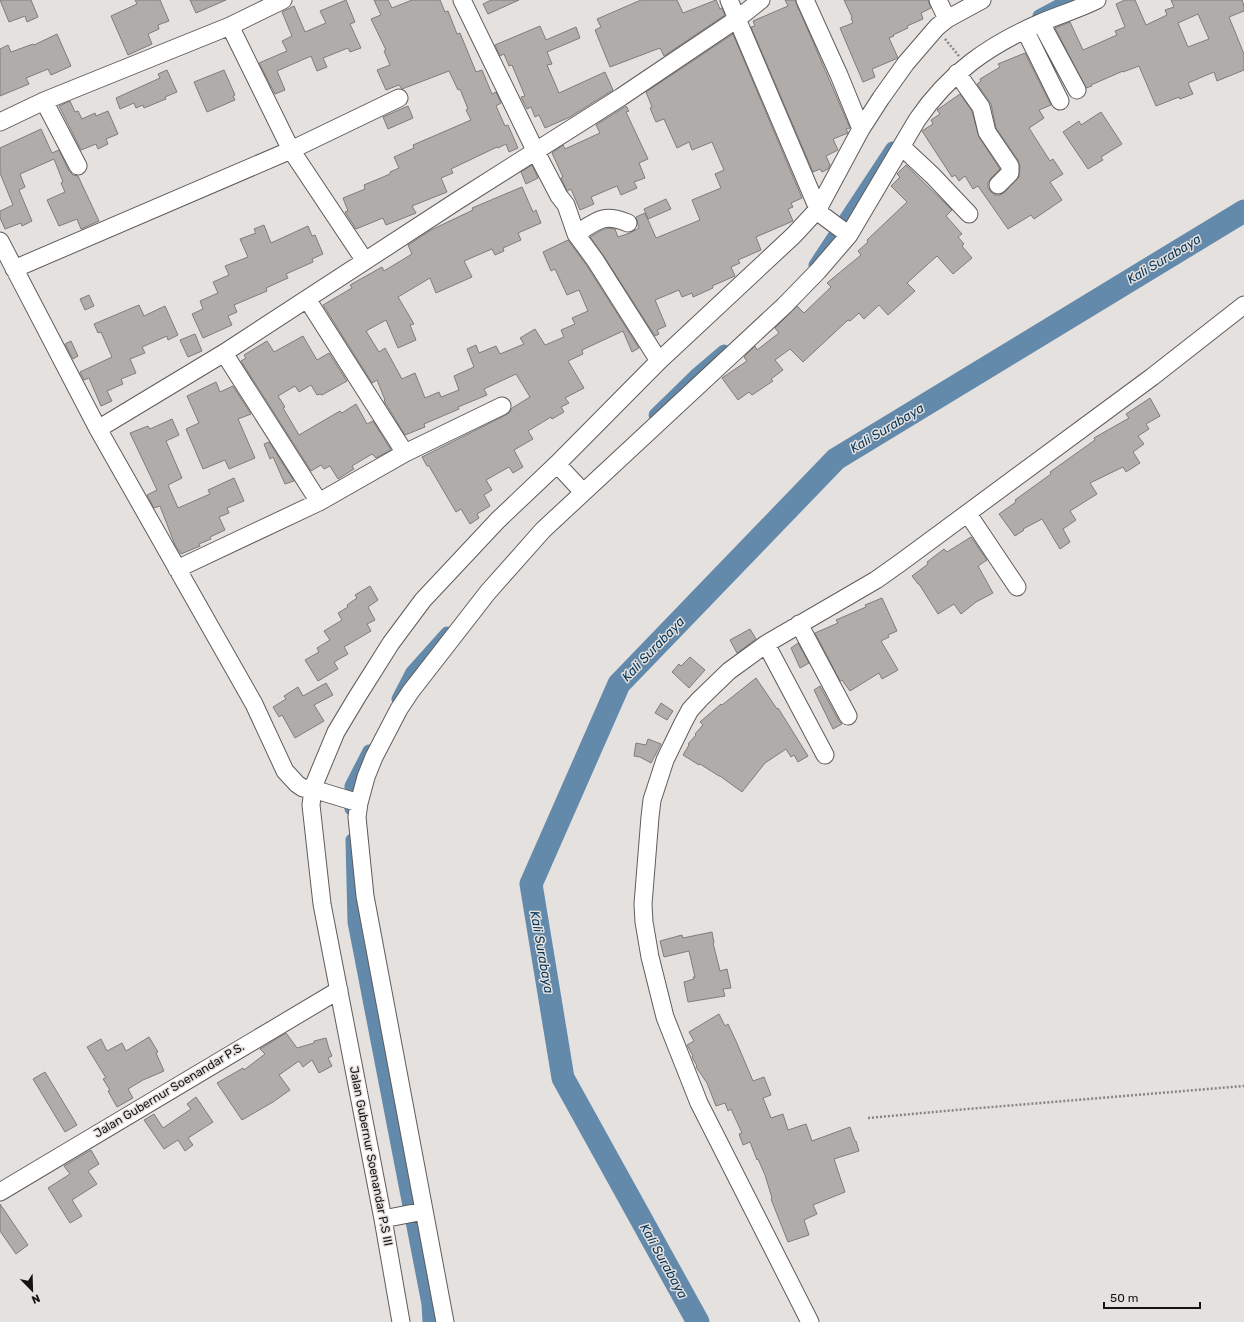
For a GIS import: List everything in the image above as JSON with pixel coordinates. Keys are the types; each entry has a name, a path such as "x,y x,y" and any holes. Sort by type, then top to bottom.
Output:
{"street":[{"path":"462,0 536,152 559,196 566,205 576,234 595,260 659,361"},
{"path":"729,0 820,212 847,233"},
{"path":"98,429 224,353 457,201 621,97 737,19 761,0"},
{"path":"805,0 839,75 861,129"},
{"path":"938,0 948,19"},
{"name":"Jalan Gubernur Soenandar P.S III","path":"401,1322 387,1218 322,904 311,805 319,791 336,732 391,644 423,600 498,520 559,466 659,361 820,212 861,129 906,63 937,27 948,19 982,0"},
{"path":"445,1322 422,1211 365,896 357,817 357,802 374,757 398,710 410,691 502,575 543,530 582,491 784,306 818,271 847,233 927,105 958,65 1075,5 1097,0"},
{"path":"0,122 44,101 230,26 274,2"},
{"path":"1041,23 1077,90"},
{"path":"230,26 291,150 366,261"},
{"path":"1025,30 1060,101"},
{"path":"958,65 981,107 987,132 1010,166 1010,173 998,185"},
{"path":"14,269 291,150 399,98"},
{"path":"44,101 78,166"},
{"path":"902,147 933,176 969,214"},
{"path":"576,234 595,222 607,218 616,218 628,223"},
{"path":"0,241 98,429 254,704 285,771 297,784 303,788 357,802"},
{"path":"307,300 405,453"},
{"path":"810,1322 699,1103 665,1017 650,957 644,922 643,904 652,800 665,760 690,710 730,671 766,644 876,580 968,514 1152,377 1244,305"},
{"path":"224,353 319,502"},
{"path":"177,568 319,502 405,453 502,406"},
{"path":"559,466 582,491"},
{"path":"968,514 1016,587"},
{"path":"799,624 848,716"},
{"path":"766,644 825,755"},
{"name":"Jalan Gubernur Soenandar P.S.","path":"0,1192 339,990"},
{"path":"387,1218 422,1211"}],"path":[{"path":"945,39 958,65"},
{"path":"868,1118 1244,1086"}],"building":[{"path":"0,0 31,0 38,17 27,22 25,16 9,22"},
{"path":"135,0 160,0 169,21 158,25 159,29 148,34 152,44 128,55 111,16 137,4"},
{"path":"190,0 226,0 196,13"},
{"path":"346,0 355,22 350,24 361,48 350,52 348,48 323,58 327,67 317,71 311,56 277,71 285,90 275,94 259,63 287,51 282,41 292,36 282,12 294,6 305,32 326,23 320,11"},
{"path":"374,0 388,0 392,8 412,0 440,0 445,12 448,11 457,34 460,33 476,72 482,70 492,94 496,92 501,103 496,106 505,126 508,125 518,148 509,152 506,144 451,169 453,173 441,178 447,192 412,206 416,213 386,225 383,218 356,229 345,212 348,211 343,198 365,189 364,185 390,174 390,172 399,168 394,157 414,148 413,145 471,120 466,110 468,109 460,89 458,90 449,71 402,89 399,85 386,90 377,70 390,65 384,51 386,50 371,19 381,15"},
{"path":"491,0 519,0 488,14 483,4"},
{"path":"641,0 677,0 683,13 716,0 720,9 722,8 725,15 664,56 660,48 610,67 595,30 601,27 597,19"},
{"path":"785,0 795,0 850,128 846,129 848,133 833,139 838,150 826,156 830,165 828,169 822,172 820,169 813,172 751,27 755,26 753,21 788,6"},
{"path":"844,0 928,0 931,8 921,13 923,19 907,26 908,28 889,38 898,58 872,69 875,77 863,82 840,28 853,23 852,17"},
{"path":"1125,0 1135,0 1146,25 1167,15 1165,10 1174,7 1171,0 1242,0 1244,11 1229,17 1244,54 1244,70 1217,81 1214,72 1188,83 1193,94 1180,99 1179,97 1156,106 1139,66 1123,71 1086,88 1055,28 1070,22 1083,50 1117,35 1115,31 1125,27 1116,4","holes":["1198,14 1209,39 1188,47 1178,23"]},
{"path":"540,26 546,40 576,27 580,38 547,52 552,64 547,65 559,93 605,72 613,90 570,117 545,128 539,115 535,117 531,107 527,109 521,97 525,96 512,65 509,66 504,54 500,56 495,45"},
{"path":"57,34 71,66 51,75 48,69 26,78 29,84 0,96 0,49 8,45 11,52 33,44 34,45"},
{"path":"733,34 802,198 791,203 793,207 788,209 793,221 756,237 761,250 738,260 740,263 731,267 735,276 712,286 713,288 693,297 692,293 682,297 679,290 655,300 666,326 657,330 659,334 655,336 590,237 607,228 615,229 618,237 630,233 639,228 636,217 645,213 656,238 700,220 692,200 721,188 715,174 724,170 712,142 692,150 689,142 677,148 664,119 656,122 650,108 652,107 646,92"},
{"path":"1025,53 1051,105 1039,110 1044,118 1029,128 1050,161 1053,159 1063,174 1050,182 1062,200 1034,219 1031,215 1008,229 978,186 973,189 965,176 959,181 955,175 952,177 922,131 933,124 931,120 940,114 937,110 960,94 972,111 979,137 1000,169 991,178 988,183 988,188 995,195 1000,195 1005,192 1019,177 1020,166 1018,160 996,128 991,104 977,84 981,81 980,79 1000,67 998,64"},
{"path":"167,70 177,92 165,97 166,99 144,108 143,105 136,108 134,103 120,109 116,98 160,78 158,74"},
{"path":"224,70 235,95 233,96 235,100 207,112 194,82"},
{"path":"70,101 75,112 78,111 82,119 95,113 96,116 108,111 118,134 106,139 108,144 98,149 96,144 81,150 59,106"},
{"path":"408,106 413,118 388,129 383,117"},
{"path":"626,106 629,111 626,112 648,159 639,163 645,178 634,182 637,188 621,195 617,186 591,197 594,204 580,210 571,189 567,191 561,178 563,177 552,153 563,145 565,149 600,133 596,125"},
{"path":"1101,112 1122,144 1101,157 1103,160 1088,169 1063,132 1079,121 1081,125"},
{"path":"41,129 52,153 59,150 69,171 73,175 78,176 99,221 81,229 77,219 59,226 47,200 65,192 61,183 63,182 54,159 20,174 25,187 19,190 32,221 22,226 21,223 5,229 0,218 0,211 13,205 0,173 0,148"},
{"path":"532,165 538,178 526,184 521,172"},
{"path":"906,165 952,210 946,216 962,234 958,237 964,244 962,246 972,258 953,274 937,256 907,283 915,291 888,315 879,305 864,319 859,313 850,321 848,320 803,362 790,349 775,360 783,370 771,379 773,381 752,395 749,392 738,400 722,378 747,361 744,357 755,346 757,350 779,333 775,328 797,306 804,313 831,287 827,283 861,255 858,251 868,242 867,240 907,202 891,186 900,177 897,174"},
{"path":"522,187 533,212 536,210 541,223 518,233 521,240 503,248 504,251 495,255 492,249 464,261 472,277 436,293 430,278 398,297 414,324 410,325 416,340 398,348 386,320 366,331 379,352 385,348 402,379 415,373 425,398 439,392 441,397 459,390 454,376 474,367 467,349 476,345 479,353 496,346 500,354 524,344 520,338 535,329 545,345 564,337 561,330 575,324 572,318 588,311 579,290 567,295 555,269 551,271 543,252 568,240 587,266 639,348 632,352 623,331 582,350 583,354 568,361 584,388 565,398 569,403 561,407 564,412 552,419 551,417 528,431 533,439 514,450 523,467 513,473 509,467 486,480 492,490 484,495 490,506 477,514 479,518 470,524 461,509 456,512 429,466 427,466 422,457 506,415 512,408 530,397 516,374 484,389 487,395 458,407 459,409 424,424 425,427 405,435 384,401 385,400 377,380 372,383 323,305 352,288 350,285 382,267 384,271 412,254 408,245 431,230 473,210 472,208"},
{"path":"666,199 671,209 648,219 644,209"},
{"path":"264,225 271,243 308,226 312,236 315,235 323,254 312,259 313,262 286,274 288,278 266,288 267,291 234,305 237,312 228,316 232,325 203,338 192,314 203,309 200,301 218,293 213,282 229,275 225,266 248,257 240,239 256,233 254,229"},
{"path":"89,295 94,306 85,310 80,299"},
{"path":"139,305 144,316 165,306 178,335 168,340 167,336 142,347 145,353 130,359 136,373 121,379 123,384 107,391 112,401 101,406 89,378 84,380 80,372 112,357 101,332 98,333 94,324"},
{"path":"195,334 202,351 188,357 180,340"},
{"path":"303,336 317,360 329,353 347,381 322,395 317,395 311,385 299,392 295,386 278,396 285,407 283,408 299,435 340,411 342,413 356,404 367,424 373,421 391,450 376,458 372,454 352,466 354,469 338,479 330,466 324,469 321,465 311,471 241,361 246,358 244,355 267,341 274,352"},
{"path":"71,341 78,356 73,359 65,344"},
{"path":"216,382 220,392 233,386 251,414 238,419 255,458 229,469 225,460 203,469 186,429 199,423 187,396"},
{"path":"1150,398 1160,416 1146,424 1149,429 1138,436 1144,444 1133,452 1140,463 1126,472 1123,467 1090,483 1097,494 1070,511 1076,520 1063,529 1070,542 1060,549 1042,519 1023,529 1024,530 1015,536 999,514 1016,502 1015,500 1051,474 1050,472 1095,440 1094,438 1129,418 1126,414"},
{"path":"172,419 179,435 166,441 182,478 168,485 178,508 210,494 208,490 234,478 244,501 227,508 229,513 219,517 225,530 210,537 211,539 199,544 200,546 181,554 175,545 160,506 154,508 147,495 157,490 130,433 148,426 150,429"},
{"path":"269,442 294,481 285,484 273,457 270,459 264,444"},
{"path":"971,537 987,560 978,566 993,593 976,602 961,614 954,604 938,614 919,584 912,576 944,549 947,552"},
{"path":"370,586 378,600 368,607 375,620 367,624 371,631 344,647 348,654 334,662 338,669 318,681 305,660 319,652 317,648 330,640 324,631 342,620 338,613 348,607 347,605 357,598 355,595"},
{"path":"882,598 897,631 888,635 889,637 881,641 898,670 882,679 879,673 850,691 842,680 840,681 815,633 838,623 836,620 866,607 865,605"},
{"path":"750,629 756,639 737,653 730,640"},
{"path":"798,643 809,663 800,668 791,648"},
{"path":"690,657 705,670 689,688 672,672 679,664 681,666"},
{"path":"756,678 777,709 778,708 808,756 798,762 794,755 791,757 786,749 765,763 742,792 720,776 683,755 689,745 688,744 703,725 700,722"},
{"path":"326,683 333,695 314,705 324,721 295,738 282,715 279,717 273,707 286,699 284,696 298,687 303,696"},
{"path":"820,686 842,724 833,729 814,690"},
{"path":"661,703 673,711 667,720 655,713"},
{"path":"648,739 661,744 651,763 640,757 634,756 636,743 646,745"},
{"path":"712,932 713,943 720,971 727,969 731,988 723,989 725,996 688,1002 684,982 694,979 693,977 695,977 689,951 664,957 660,941 682,935 683,938"},
{"path":"719,1014 725,1026 728,1024 753,1081 764,1077 771,1095 763,1098 771,1118 783,1114 788,1130 806,1124 812,1141 850,1127 856,1141 859,1151 834,1159 845,1192 813,1205 817,1214 804,1220 809,1235 788,1242 771,1199 772,1198 765,1175 750,1142 743,1145 739,1134 742,1133 731,1109 728,1111 725,1103 716,1106 707,1083 696,1067 697,1066 692,1057 693,1056 687,1045 694,1041 689,1032"},
{"path":"286,1033 297,1048 326,1038 332,1056 328,1058 332,1066 319,1073 312,1060 303,1067 299,1061 279,1075 290,1090 242,1120 217,1083 243,1068 244,1070 265,1054 260,1049"},
{"path":"149,1037 158,1052 156,1053 164,1071 143,1080 128,1089 133,1098 117,1107 108,1091 110,1090 103,1079 106,1078 87,1047 101,1039 107,1051 122,1043 126,1051"},
{"path":"45,1072 77,1125 65,1132 33,1079"},
{"path":"196,1097 213,1122 188,1138 193,1145 185,1151 178,1140 164,1149 144,1120 154,1114 163,1128 191,1109 187,1104"},
{"path":"91,1150 99,1164 88,1171 97,1184 72,1200 82,1216 70,1223 48,1188 70,1174 64,1166"},
{"path":"0,1204 28,1245 16,1254 0,1231"}],"waterway":[{"path":"1039,16 1069,0"},
{"path":"815,265 892,148"},
{"name":"Kali Surabaya","path":"698,1322 563,1078 531,884 619,684 836,459 1244,211"},
{"path":"655,415 697,374 724,351"},
{"path":"398,699 412,672 447,633"},
{"path":"351,809 351,786 369,751"},
{"path":"352,840 354,922 428,1304 429,1322"}]}
